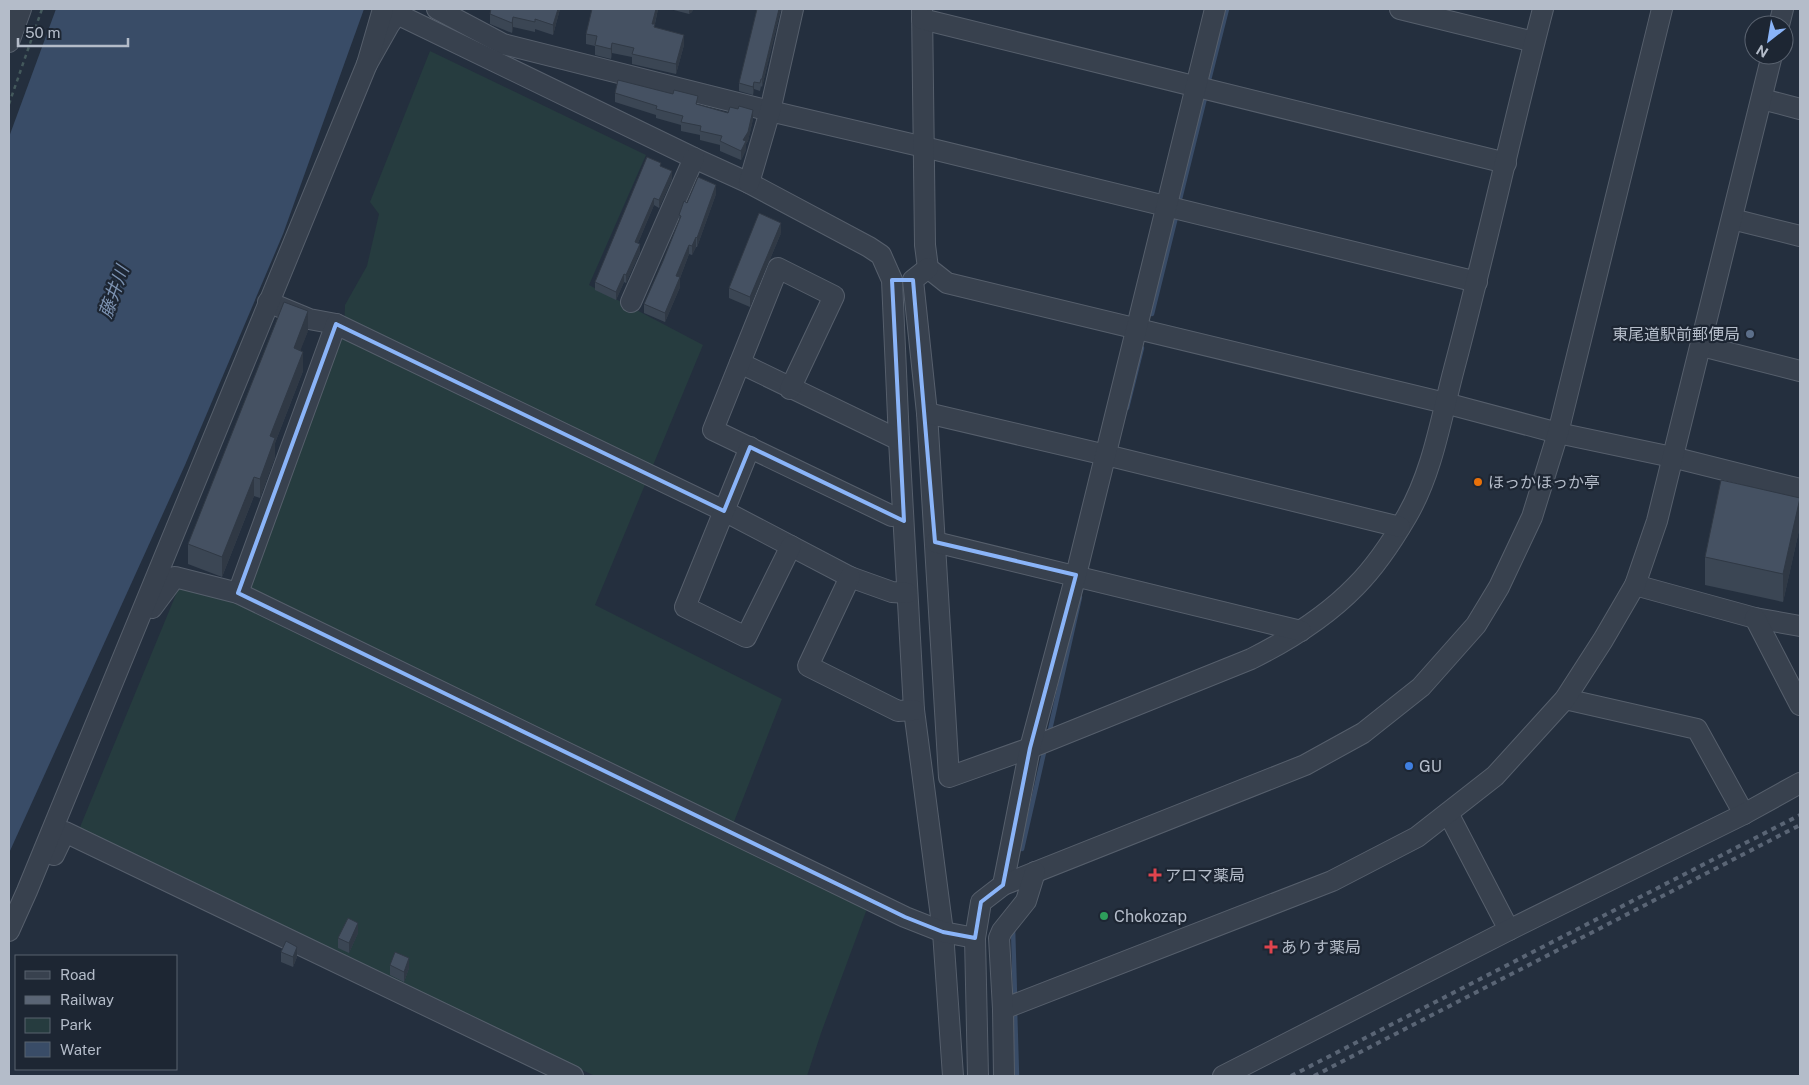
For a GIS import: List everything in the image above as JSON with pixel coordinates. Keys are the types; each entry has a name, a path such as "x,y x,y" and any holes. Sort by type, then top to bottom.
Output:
{"street":[{"path":"9,42 21,9"},
{"path":"437,9 503,44 770,111 1477,282"},
{"path":"749,182 770,111 793,9"},
{"path":"1003,885 1042,743 1112,456 1136,330 1174,208 1203,88 1215,9"},
{"path":"1400,9 1534,42"},
{"path":"1506,163 1203,88 922,14 925,245 921,274 927,413 949,777 1042,743 1251,660 1281,644 1332,608 1356,586 1382,554 1407,516 1431,463 1477,282 1506,163 1534,42 1543,9"},
{"path":"978,1076 975,938 982,902 1003,885 1305,765 1363,733 1422,687 1476,624 1499,587 1532,518 1558,433 1662,9"},
{"path":"9,931 28,891 367,64 392,11 694,158 749,182 869,247 881,256 892,280 914,710 943,932 953,1076"},
{"path":"1014,1005 1332,881 1417,837 1496,776 1565,699 1603,640 1635,585 1657,521 1702,346 1770,65"},
{"path":"1762,100 1800,109"},
{"path":"631,302 694,158"},
{"path":"1732,219 1800,236"},
{"path":"790,389 834,296 778,268 713,430 892,516 903,514"},
{"path":"892,280 921,274 947,283 1136,330 1445,403 1558,433 1672,457 1800,489"},
{"path":"268,302 309,318 336,324 724,511 850,577 892,592 907,593"},
{"path":"238,593 336,324"},
{"path":"1702,346 1800,371"},
{"path":"740,363 790,389 899,440"},
{"path":"927,413 1112,456 1400,527"},
{"path":"750,447 685,607 746,637 791,546"},
{"path":"935,542 1301,631"},
{"path":"134,632 175,577 238,593 896,913 943,932 975,938"},
{"path":"850,577 808,666 898,711 914,710"},
{"path":"1635,585 1755,618 1800,626"},
{"path":"1755,618 1800,705"},
{"path":"1565,699 1697,729 1744,814"},
{"path":"1223,1076 1509,930 1744,814 1800,783"},
{"path":"1448,813 1509,930"},
{"path":"28,891 36,888 66,832 573,1076"},
{"path":"1004,1076 1014,1005 999,938 1002,931 1026,901 1035,872"}],"path":[{"path":"9,104 42,9"}],"highlighted area":[{"path":"892,280 913,280 935,542 1076,575 1030,748 1003,885 981,902 975,938 943,932 905,917 238,593 336,324 724,511 750,447 904,521"}],"green space":[{"path":"430,51 646,155 589,285 703,345 595,605 782,699 728,837 868,906 807,1076 595,1076 78,832 179,587 239,597 344,333 345,305 367,266 379,214 370,202"}],"water":[{"name":"藤井川","path":"56,9 364,9 283,234 185,465 9,853 9,137"}],"building":[{"path":"491,9 558,9 553,25 535,19 535,22 513,17 512,23 490,14"},
{"path":"592,9 656,9 652,24 655,24 654,27 684,35 676,64 632,54 634,48 612,43 611,49 595,45 597,36 586,34"},
{"path":"757,9 779,9 762,79 760,83 754,82 753,87 739,83"},
{"path":"618,80 673,94 674,90 698,96 696,104 728,113 730,107 738,109 739,106 753,110 748,132 743,140 746,141 741,151 720,141 722,136 700,131 701,126 681,122 683,116 656,109 657,106 615,93"},
{"path":"647,157 661,163 660,166 672,171 659,200 654,198 635,242 640,244 616,292 595,282"},
{"path":"698,177 716,185 697,238 692,246 689,245 676,276 680,277 665,313 644,304 681,216 679,215 684,201 687,203"},
{"path":"759,213 781,223 750,297 729,288"},
{"path":"284,302 308,311 294,348 303,352 270,436 275,438 260,479 254,477 222,557 188,544"},
{"path":"1721,480 1800,498 1783,574 1705,557"},
{"path":"348,918 358,923 349,943 338,938"},
{"path":"286,941 297,947 293,957 281,952"},
{"path":"395,952 409,958 404,972 390,965"}],"waterway":[{"path":"1208,84 1227,9"},
{"path":"1179,203 1206,94"},
{"path":"1152,314 1177,213"},
{"path":"1127,408 1142,348"},
{"path":"1049,734 1080,597"},
{"path":"1022,849 1045,748"},
{"path":"1013,928 1015,997"},
{"path":"1015,1010 1017,1076"}],"railway":[{"path":"1291,1076 1800,815"},
{"path":"1314,1076 1800,825"}],"place":[{"name":"東尾道駅前郵便局","path":"1750,334"},
{"name":"ほっかほっか亭","path":"1478,482"},
{"name":"GU","path":"1409,766"},
{"name":"アロマ薬局","path":"1155,875"},
{"name":"Chokozap","path":"1104,916"},
{"name":"ありす薬局","path":"1271,947"}]}
